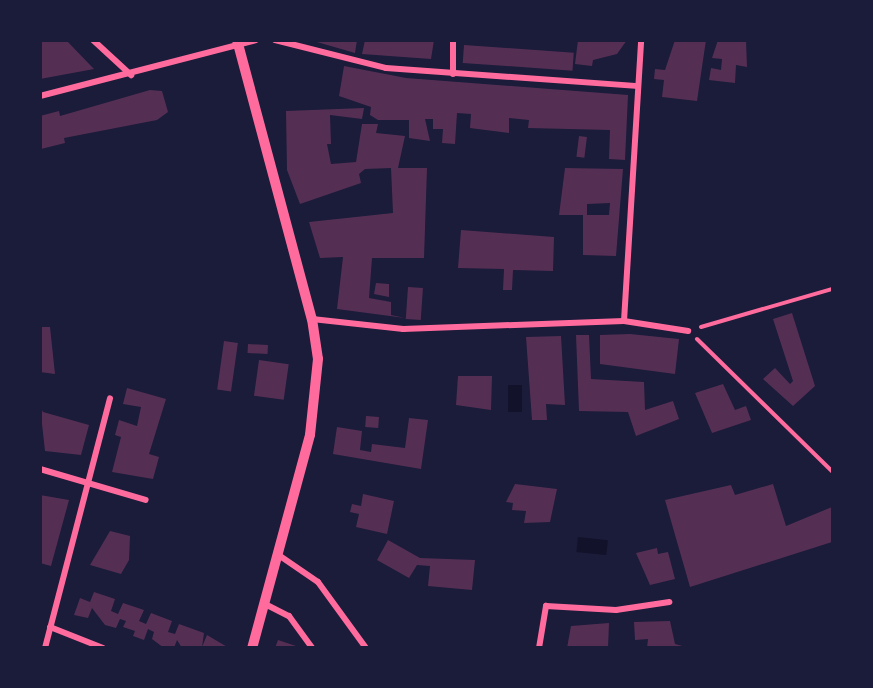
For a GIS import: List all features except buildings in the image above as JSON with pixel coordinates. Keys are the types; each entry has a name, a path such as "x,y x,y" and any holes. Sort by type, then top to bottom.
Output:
{"street":[{"path":"93,40 131,75"},
{"path":"40,96 131,75 256,40"},
{"path":"275,40 386,68 635,86"},
{"path":"453,40 453,74"},
{"path":"624,321 635,86 641,40"},
{"path":"239,43 269,171 312,319 318,359 310,435 280,556 252,648"},
{"path":"312,319 403,329 624,321 688,331"},
{"path":"45,648 110,398"},
{"path":"40,469 146,500"},
{"path":"280,556 318,582 366,648"},
{"path":"539,648 546,606 616,610 669,602"},
{"path":"265,604 289,616 312,648"},
{"path":"50,627 103,648"}],"path":[{"path":"832,288 688,331 832,471"}],"shaded area":[{"path":"508,385 522,385 522,412 508,412"},
{"path":"578,537 608,540 606,555 576,552"}]}
